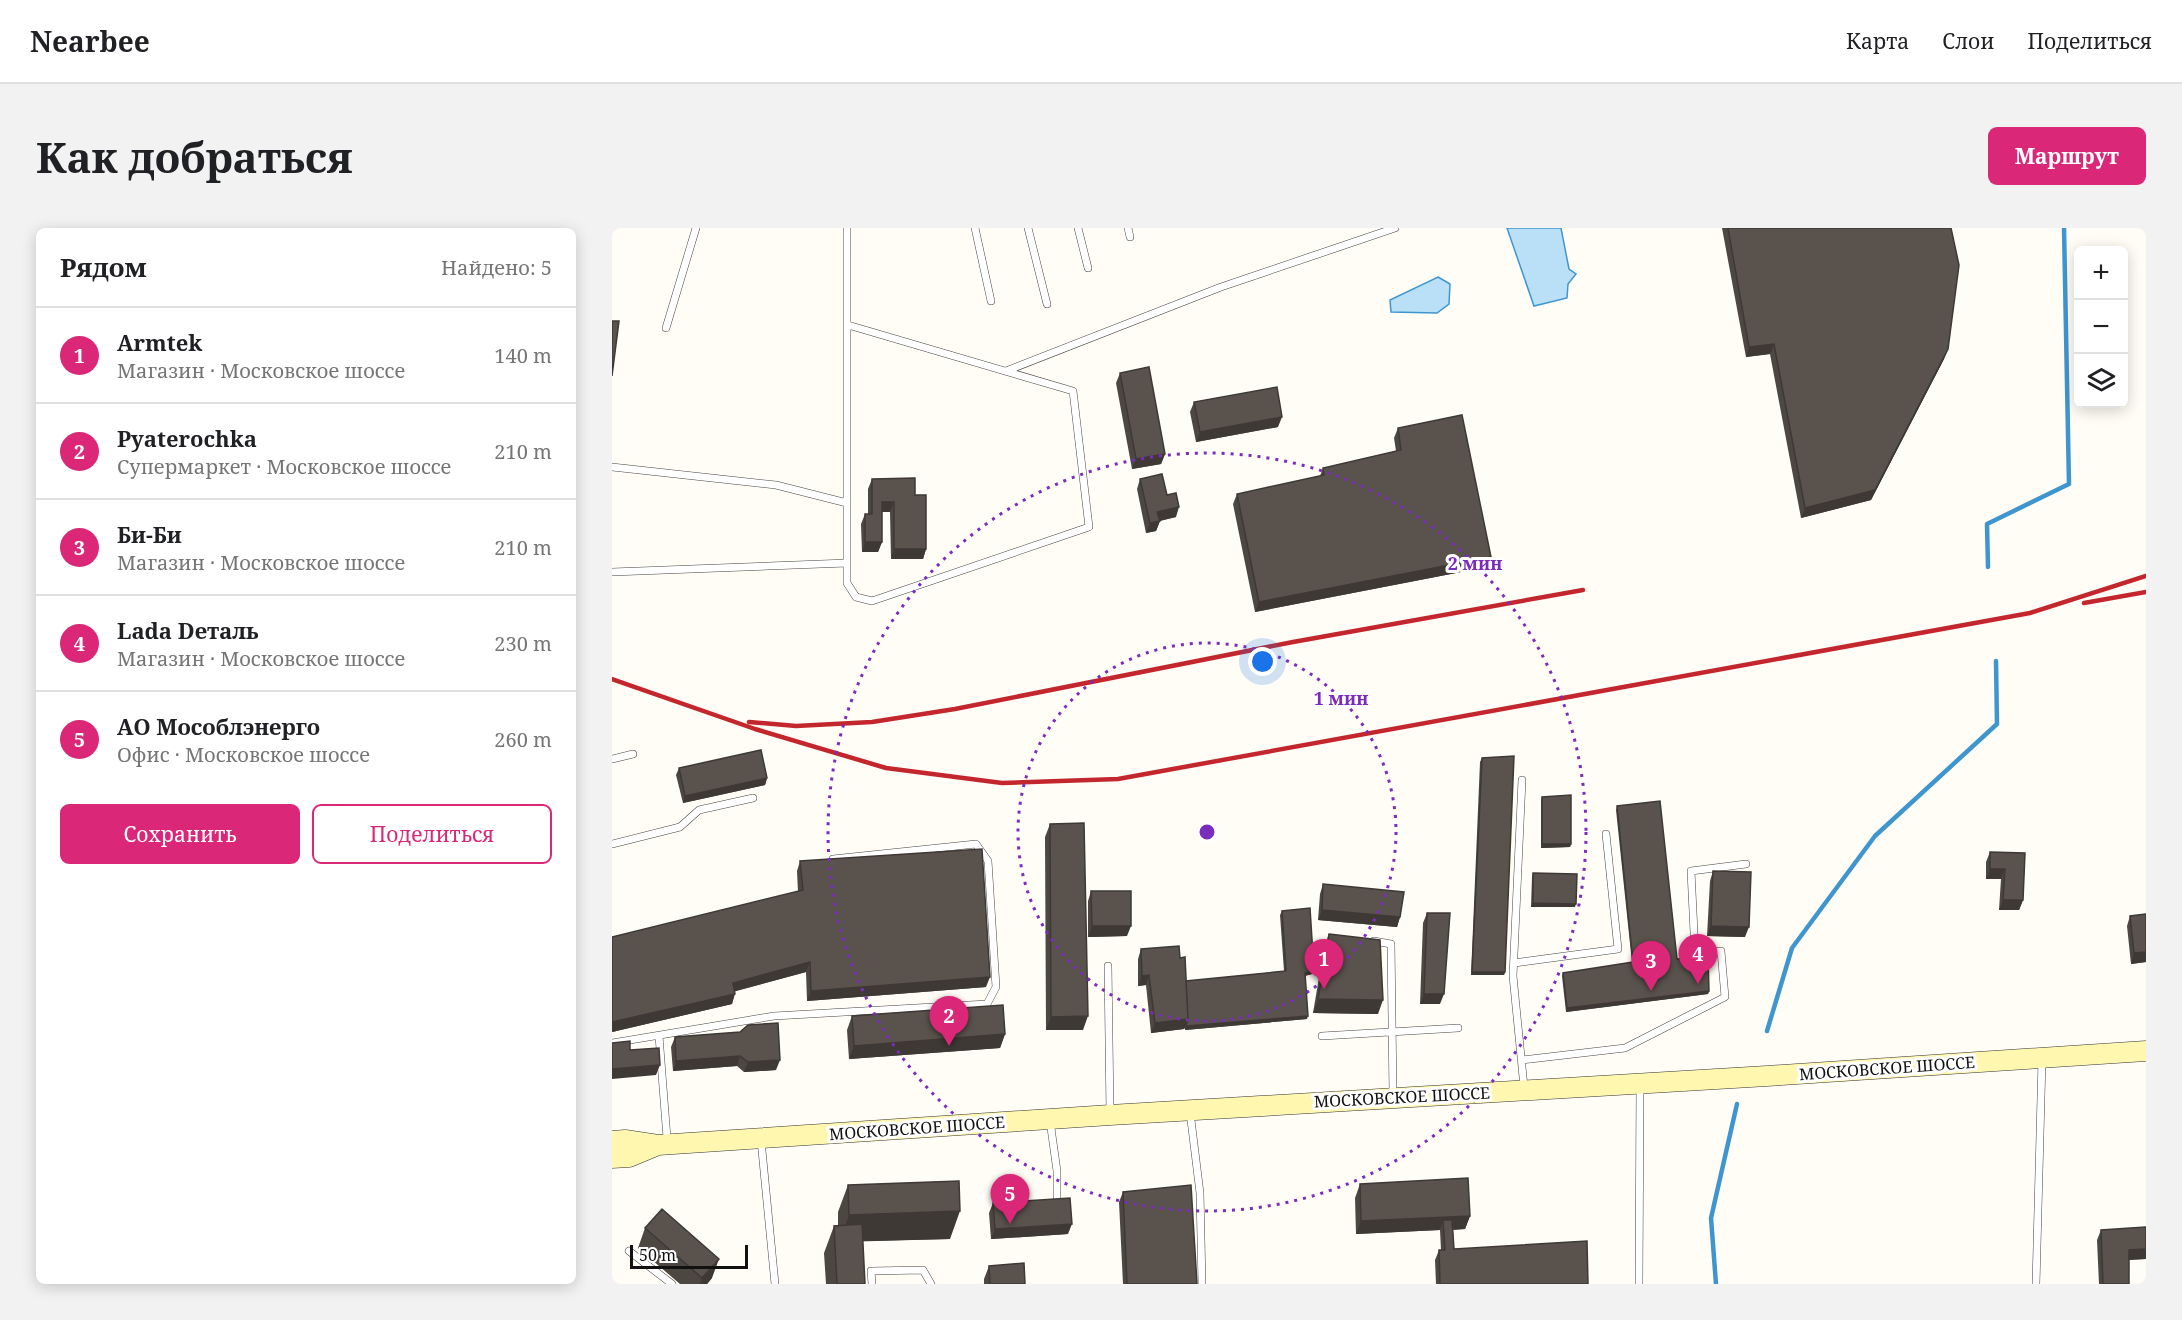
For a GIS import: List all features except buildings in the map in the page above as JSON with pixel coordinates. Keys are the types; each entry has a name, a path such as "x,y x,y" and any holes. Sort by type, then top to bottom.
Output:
{"main road":[{"name":"МОСКОВСКОЕ ШОССЕ","path":"612,1141 662,1142 761,1138 2146,1051"},
{"name":"МОСКОВСКОЕ ШОССЕ","path":"612,1158 629,1157 662,1142"}],"lane":[{"path":"666,328 696,228"},
{"path":"847,228 847,583 856,597 872,601 1089,527 1072,391 848,325"},
{"path":"975,228 991,301"},
{"path":"1028,228 1047,304"},
{"path":"1078,228 1088,268"},
{"path":"1128,228 1130,237"},
{"path":"1006,371 1221,287 1395,228"},
{"path":"612,467 776,485 847,503"},
{"path":"612,573 847,563"},
{"path":"612,759 633,754"},
{"path":"1522,780 1514,976 1524,1090"},
{"path":"612,844 680,827 699,810 753,798"},
{"path":"1514,963 1618,949 1606,834"},
{"path":"612,1043 774,1016 987,1004 996,987 988,861 976,844 821,860"},
{"path":"1521,1060 1625,1048 1725,997 1721,951 1695,953 1691,871 1746,864"},
{"path":"1370,941 1391,944 1393,1098"},
{"path":"1108,966 1110,1115"},
{"path":"1322,1036 1458,1028"},
{"path":"659,1036 662,1142"},
{"path":"2036,1284 2042,1058"},
{"path":"1639,1284 1640,1083"},
{"path":"1190,1110 1200,1193 1202,1284"},
{"path":"1049,1119 1057,1197"},
{"path":"761,1138 775,1284"},
{"path":"629,1251 672,1284"},
{"path":"872,1284 871,1271 922,1270 931,1284"}],"water":[{"path":"1507,228 1561,228 1569,269 1576,274 1568,284 1567,298 1534,306"},
{"path":"1438,277 1450,284 1449,304 1437,313 1391,312 1390,300"}],"waterway":[{"path":"1988,567 1987,524 2069,484 2064,228"},
{"path":"1767,1031 1792,948 1875,836 1997,724 1996,661"},
{"path":"1716,1284 1711,1218 1737,1104"}],"railway":[{"path":"612,679 755,729 886,768 1002,783 1118,779 2030,613 2146,576"},
{"path":"749,722 796,726 872,722 955,709 1293,642 1583,590"},
{"path":"2084,603 2146,592"}],"place":[{"name":"Lada Dеталь","path":"1698,984"},
{"name":"Armtek","path":"1324,989"},
{"name":"Би-Би","path":"1651,991"},
{"name":"Pyaterochka","path":"949,1046"},
{"name":"АО Мособлэнерго","path":"1010,1224"}]}
